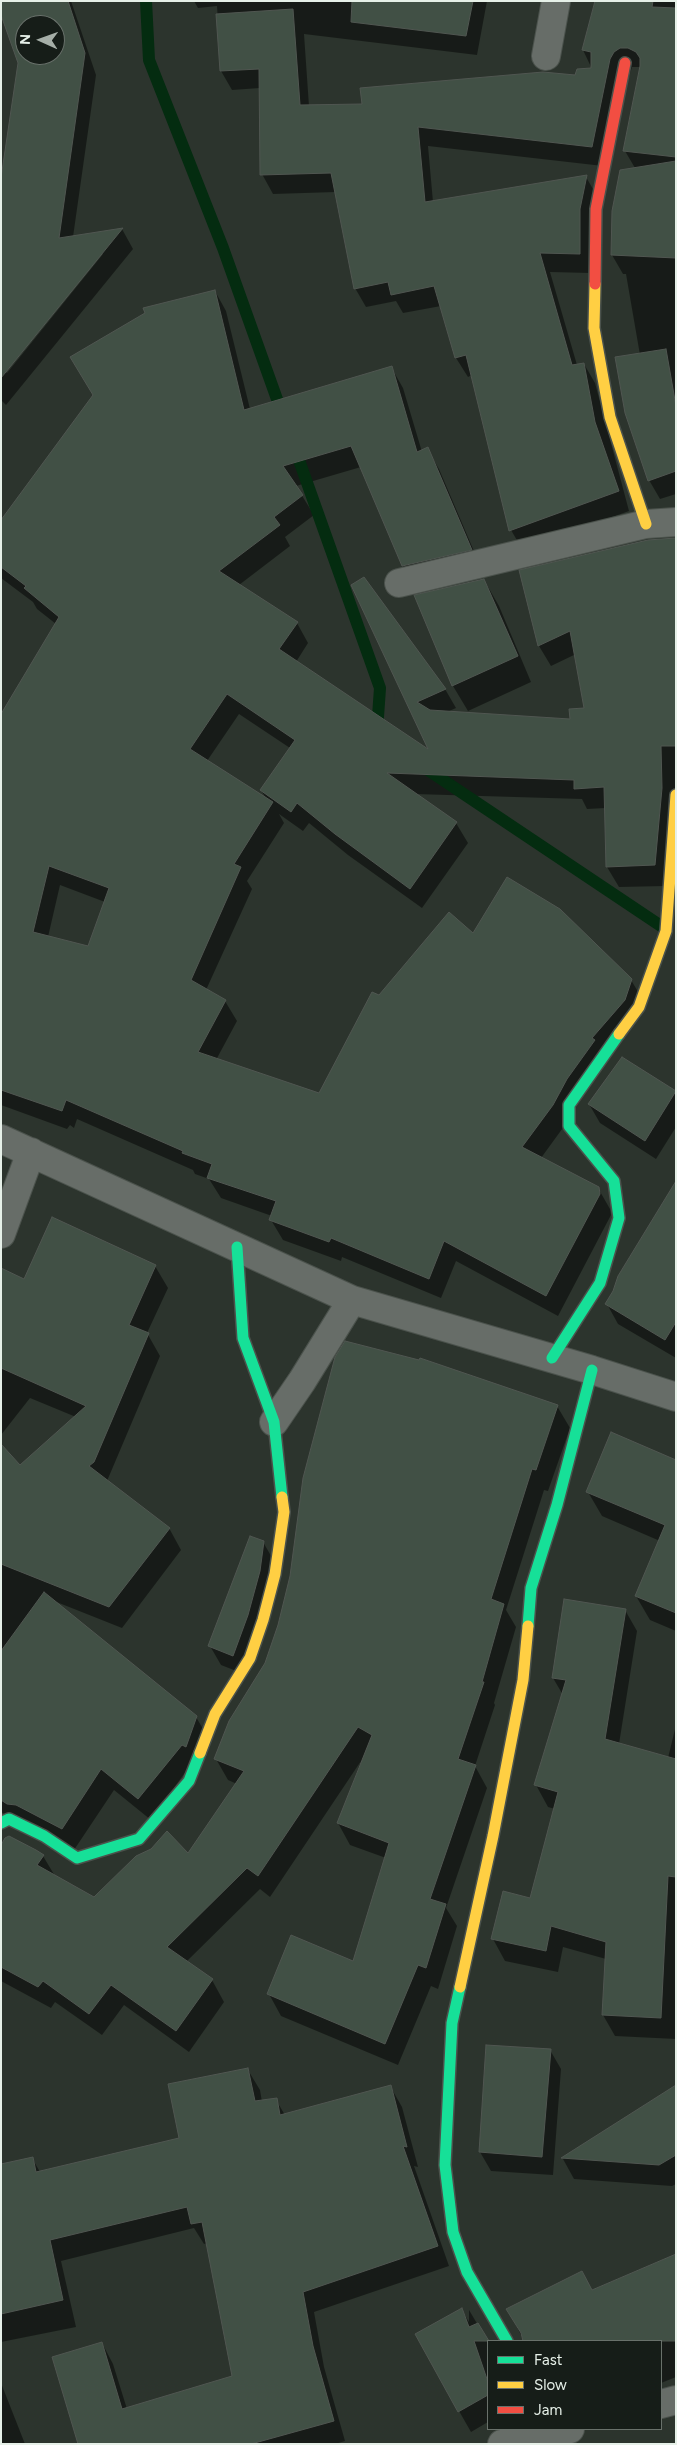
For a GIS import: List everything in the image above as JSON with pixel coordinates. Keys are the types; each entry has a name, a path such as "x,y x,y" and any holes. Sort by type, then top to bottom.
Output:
{"street":[{"path":"546,56 556,1"},
{"path":"625,63 596,209 594,328 610,417 646,524"},
{"path":"399,583 646,524 676,522"},
{"path":"552,1358 600,1283 619,1218 614,1181 569,1126 569,1105 580,1087 639,1007 666,931 676,795"},
{"path":"1,1139 352,1300 552,1358 676,1397"},
{"path":"1,1234 31,1152"},
{"path":"1,1823 10,1818 44,1836 77,1858 140,1839 189,1781 214,1714 250,1658 263,1620 275,1574 284,1512 274,1422 243,1338 237,1247"},
{"path":"274,1422 302,1381 352,1300"},
{"path":"506,2340 467,2272 453,2232 445,2165 452,2023 493,1836 523,1680 531,1588 557,1505 592,1370"},
{"path":"662,2404 676,2400"},
{"path":"502,2444 561,2430"}],"building":[{"path":"1,1 68,1 85,53 59,238 123,228 1,378 1,178 18,65 65,65 65,15 15,15 15,55 1,15"},
{"path":"352,1 473,1 466,36 351,22"},
{"path":"595,1 653,1 652,7 676,8 676,157 623,151 640,66 640,58 636,52 628,48 620,48 614,52 610,59 592,147 418,127 425,202 587,175 580,209 580,254 540,253 572,365 584,363 595,422 619,491 509,531 466,355 455,358 434,286 391,295 388,282 354,289 331,173 260,175 259,69 220,71 216,14 293,9 300,105 362,104 360,88 543,72 575,75 577,69 591,68 591,52 582,50"},
{"path":"676,161 676,258 611,255 612,211 620,170"},
{"path":"215,290 244,410 392,366 417,452 428,447 472,550 402,566 351,446 283,466 303,495 274,517 280,525 219,571 298,622 279,649 428,749 351,585 364,577 446,689 417,702 430,710 570,719 569,709 584,708 570,631 538,646 519,570 648,540 676,538 676,746 661,746 662,788 655,865 606,867 604,787 574,789 574,780 387,773 457,822 410,889 335,834 297,803 291,812 260,790 295,740 227,694 190,749 273,802 234,864 241,867 191,980 226,1000 198,1052 319,1093 372,992 379,995 449,912 473,933 507,877 560,909 632,979 625,1000 592,1038 595,1040 567,1079 553,1105 522,1147 599,1187 600,1194 546,1296 444,1241 429,1279 331,1238 329,1242 269,1220 276,1201 207,1178 212,1164 182,1153 183,1151 66,1100 62,1111 1,1090 1,714 59,617 24,588 26,586 1,567 1,520 93,395 70,357 145,313 143,308","holes":["49,866 109,888 88,946 33,932"]},
{"path":"666,349 676,406 676,471 648,481 625,413 615,357"},
{"path":"484,579 518,656 452,686 414,595"},
{"path":"622,1057 676,1091 645,1141 588,1104"},
{"path":"676,1181 676,1322 665,1340 605,1304 613,1291 618,1276"},
{"path":"52,1217 156,1265 129,1325 149,1333 94,1462 89,1466 170,1528 109,1607 1,1564 1,1444 20,1465 86,1406 1,1368 1,1268 24,1279"},
{"path":"345,1341 419,1360 420,1358 558,1405 536,1470 532,1469 491,1599 504,1604 482,1682 484,1682 458,1759 476,1765 430,1899 446,1904 426,1968 418,1965 385,2044 267,1994 291,1935 353,1961 389,1843 337,1823 372,1735 358,1727 258,1876 247,1868 167,1947 213,1979 176,2031 111,1985 89,2014 43,1981 38,1987 1,1967 1,1845 5,1838 9,1836 36,1850 44,1855 37,1865 94,1897 136,1856 151,1849 167,1831 188,1853 244,1771 214,1759 229,1721 265,1663 278,1625 290,1576 303,1478 335,1357"},
{"path":"611,1432 676,1460 676,1613 635,1596 665,1525 586,1492"},
{"path":"250,1536 264,1541 260,1571 248,1615 233,1656 208,1646"},
{"path":"44,1592 197,1716 186,1747 182,1745 138,1799 101,1769 62,1829 16,1805 7,1804 1,1800 1,1651"},
{"path":"564,1599 626,1609 605,1739 676,1759 676,1877 668,1876 661,2018 602,2015 606,1942 551,1926 546,1951 491,1939 503,1891 530,1898 558,1792 534,1785 566,1680 552,1678"},
{"path":"486,2045 551,2049 542,2157 479,2152"},
{"path":"248,2068 255,2101 277,2098 280,2115 391,2085 407,2147 403,2146 438,2246 303,2292 313,2346 334,2421 251,2444 78,2444 52,2357 102,2342 122,2409 232,2376 202,2222 191,2224 187,2207 50,2240 63,2300 1,2314 1,2164 33,2157 36,2172 179,2138 168,2084"},
{"path":"676,2085 676,2155 659,2165 561,2158"},
{"path":"676,2254 676,2341 523,2340 521,2333 506,2309 582,2271 592,2290"},
{"path":"462,2308 469,2327 478,2323 488,2340 474,2341 487,2379 487,2396 458,2412 415,2334"}],"waterway":[{"path":"146,1 149,60 223,248 283,416"},
{"path":"294,446 380,688 377,731"},
{"path":"422,766 667,930"}],"traffic: fast":[{"path":"552,1358 600,1283 619,1218 614,1181 569,1126 569,1105 619,1034"},
{"path":"237,1247 243,1338 274,1422 282,1497"},
{"path":"528,1626 531,1588 557,1505 592,1370"},
{"path":"1,1823 9,1819 44,1836 77,1858 139,1839 189,1781 200,1753"},
{"path":"460,1987 452,2023 445,2165 453,2232 467,2272 506,2340"}],"traffic: slow":[{"path":"595,284 594,328 610,417 646,524"},
{"path":"619,1034 639,1007 666,931 676,795"},
{"path":"200,1753 215,1714 250,1658 263,1620 275,1574 284,1512 282,1497"},
{"path":"460,1987 493,1836 523,1680 528,1626"}],"traffic: jam":[{"path":"595,284 596,209 625,63"}]}
